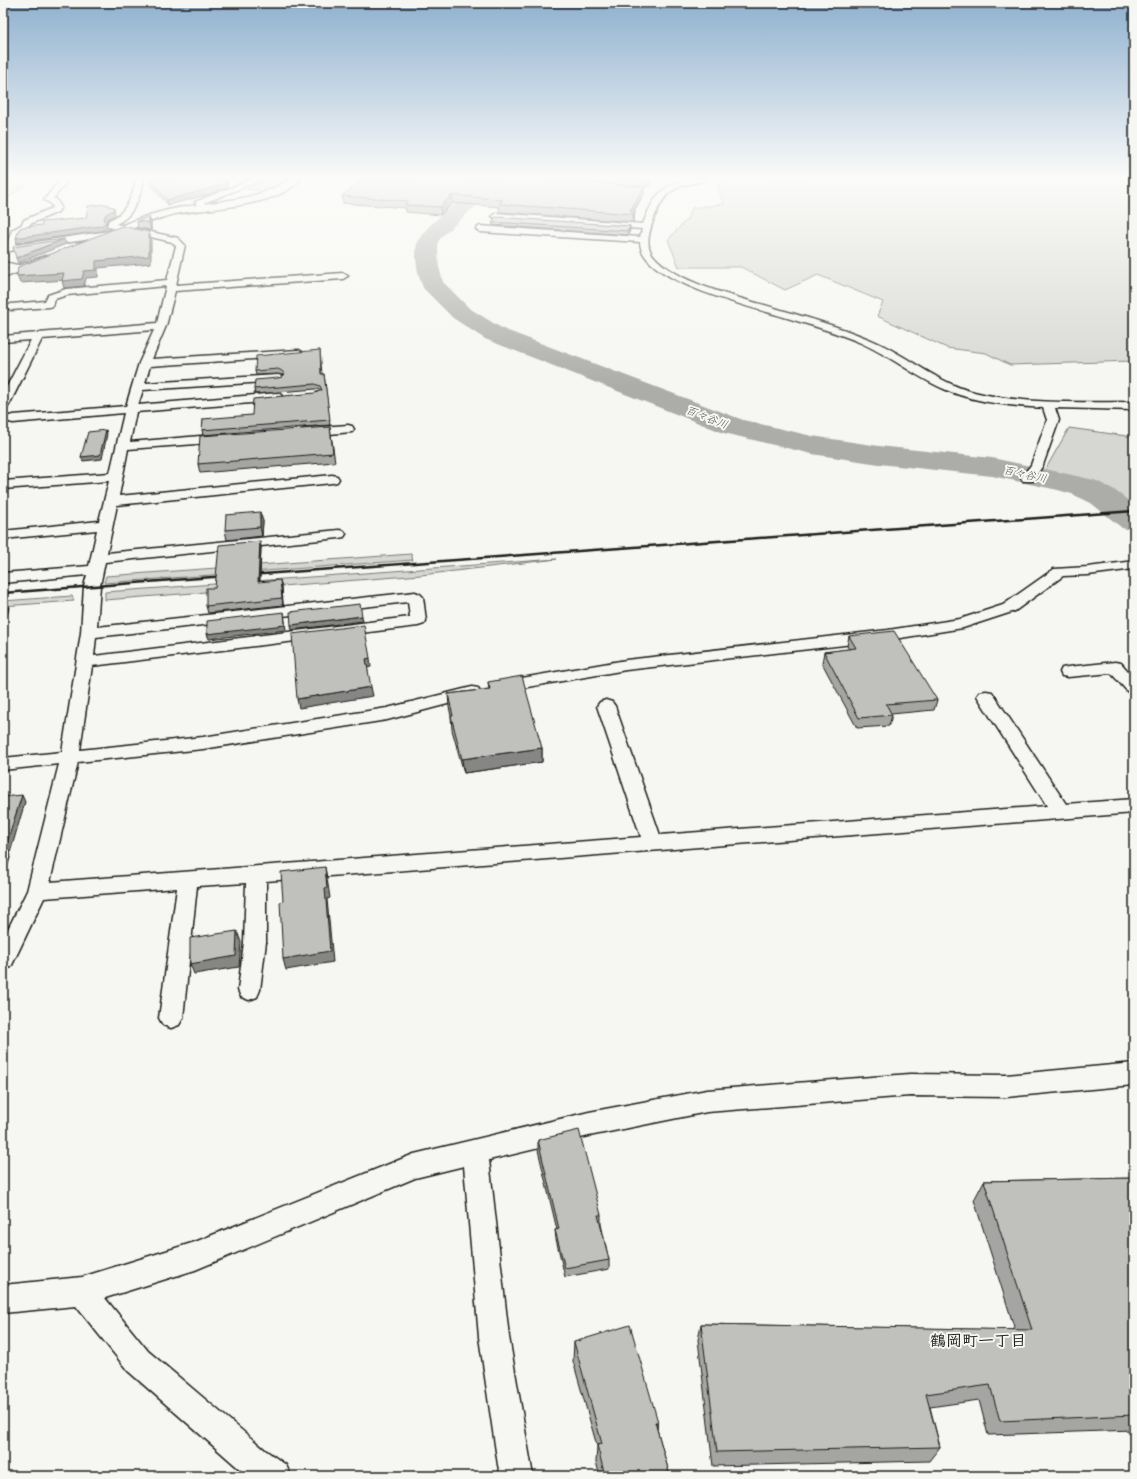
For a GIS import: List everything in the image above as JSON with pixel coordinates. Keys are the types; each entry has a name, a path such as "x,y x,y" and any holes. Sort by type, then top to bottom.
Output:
{"main road":[{"path":"3,275 74,248"}],"street":[{"path":"3,961 37,891 70,756 89,633 92,586 105,525 112,501 122,446 131,409 145,363 161,326 180,248"},
{"path":"646,248 647,254 661,267 682,280 722,295 824,326 863,340 880,348 949,388 997,400 1048,404 1134,406"},
{"path":"3,265 20,268"},
{"path":"11,308 49,304 51,297 66,292 343,276"},
{"path":"3,339 161,326"},
{"path":"3,405 39,335"},
{"path":"145,363 310,352"},
{"path":"138,387 278,378"},
{"path":"13,418 285,396"},
{"path":"1028,478 1037,465 1053,420 1048,404"},
{"path":"294,433 348,429"},
{"path":"122,446 239,437"},
{"path":"3,485 117,476"},
{"path":"112,501 332,479"},
{"path":"3,535 105,525"},
{"path":"3,578 97,564 339,534"},
{"path":"3,764 203,743 379,715 479,690 626,665 888,635 963,623 1010,608 1060,572 1134,565"},
{"path":"85,662 418,621 415,597 89,633"},
{"path":"1068,672 1115,667 1134,688"},
{"path":"986,696 1061,812"},
{"path":"606,706 653,843"},
{"path":"37,891 1134,806"},
{"path":"248,990 255,942 256,874"},
{"path":"171,1018 188,879"},
{"path":"3,1299 82,1291 195,1256 414,1166 589,1124 707,1101 910,1085 1006,1086 1134,1074"},
{"path":"475,1151 494,1337 517,1476"},
{"path":"82,1291 138,1361 254,1461 276,1476"}],"shaded area":[{"path":"671,248 1134,248 1134,361 1010,365 986,353 947,348 877,316 883,302 818,275 785,290 741,267 679,267"},
{"path":"1069,428 1134,437 1134,506 1131,506 1100,488 1045,470"},
{"path":"411,554 413,560 104,583 106,576"},
{"path":"557,559 421,575 105,600 105,592"},
{"path":"72,596 74,601 3,606 3,601"}],"building":[{"path":"13,248 41,248 16,258"},
{"path":"66,248 149,248 149,256 96,261 96,270 84,271 82,279 62,281 64,273 17,276 18,267"},
{"path":"320,350 321,374 324,374 330,420 202,430 203,419 252,415 253,399 315,393 322,390 320,386 315,384 254,389 255,380 278,378 285,374 278,369 255,371 256,356"},
{"path":"330,427 333,453 198,464 200,436"},
{"path":"106,430 100,455 81,457 88,432"},
{"path":"260,512 260,527 225,530 226,515"},
{"path":"260,541 258,582 280,580 282,598 206,606 206,588 215,588 219,545"},
{"path":"360,604 362,616 291,625 290,612"},
{"path":"284,612 285,625 207,634 207,621"},
{"path":"364,625 370,658 366,659 371,687 297,699 292,634"},
{"path":"894,631 937,700 886,704 892,715 859,718 824,652 856,648 849,636"},
{"path":"522,676 542,748 462,759 451,716 453,716 448,694 490,689 488,682"},
{"path":"22,795 5,848 7,848 3,861 3,797"},
{"path":"325,867 327,888 325,888 330,951 283,959 280,902 283,901 281,872"},
{"path":"237,931 236,956 190,964 190,938"},
{"path":"579,1130 601,1215 598,1215 609,1260 565,1268 555,1230 559,1229 538,1140"},
{"path":"1134,1178 1134,1415 1000,1421 990,1385 926,1394 940,1447 717,1452 701,1324 1032,1330 984,1181"},
{"path":"630,1325 658,1422 655,1422 670,1476 605,1476 597,1445 602,1444 574,1342"}],"waterway":[{"name":"百々谷川","path":"427,248 428,267 432,284 461,313 494,334 734,427 812,445 879,455 992,467 1059,481 1083,487 1102,496 1134,521"}],"railway":[{"path":"248,575 1134,511"},
{"path":"3,593 226,576"}],"district":[{"name":"鶴岡町一丁目","path":"978,1340"}]}
